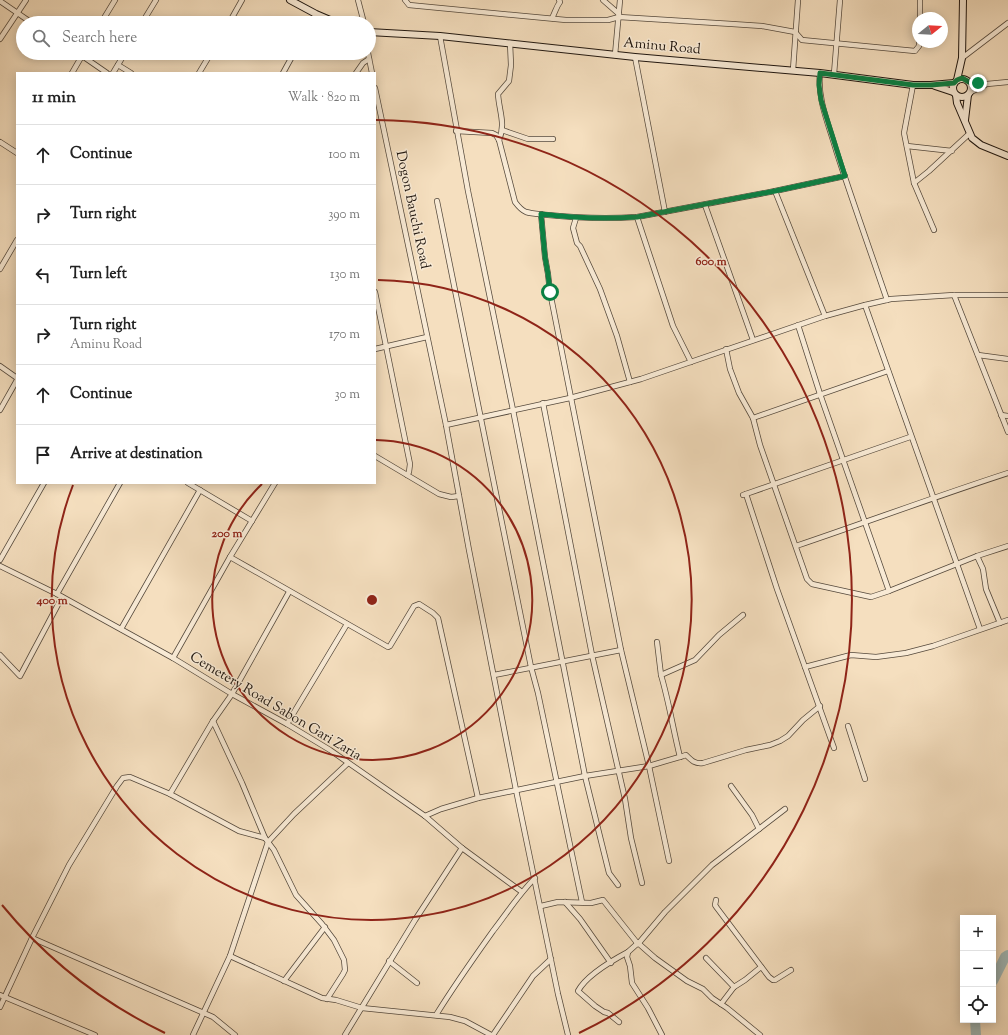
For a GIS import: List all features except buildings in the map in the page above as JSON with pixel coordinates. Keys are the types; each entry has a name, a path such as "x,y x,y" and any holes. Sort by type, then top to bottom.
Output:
{"street":[{"path":"0,39 26,0"},
{"path":"105,16 115,0"},
{"path":"146,16 156,0"},
{"path":"233,16 242,0"},
{"path":"290,0 321,16"},
{"path":"358,0 362,16"},
{"path":"405,0 409,5 566,20 608,20 619,16 762,26 795,32 802,40 915,52 918,48"},
{"path":"552,18 560,2 559,0"},
{"path":"603,0 619,16"},
{"path":"615,55 620,0"},
{"path":"793,70 798,0"},
{"path":"834,74 840,0"},
{"path":"920,0 920,12"},
{"path":"963,0 962,61 967,81 971,88 968,94 965,122"},
{"path":"0,1 20,16"},
{"path":"1008,23 962,61 952,86 957,103 970,134 976,142 1008,156"},
{"name":"Aminu Road","path":"376,32 440,36 635,57 834,74 913,85 931,85 955,81"},
{"path":"440,36 456,131 585,776 609,873 618,885"},
{"path":"499,140 502,130 502,115 498,102 498,94 509,81 511,65 510,44"},
{"path":"635,57 665,212"},
{"path":"72,72 78,60"},
{"path":"89,60 106,72"},
{"path":"114,72 121,60"},
{"path":"200,72 207,60"},
{"path":"284,72 290,60"},
{"path":"357,72 368,60"},
{"path":"369,60 372,72"},
{"path":"118,66 129,72"},
{"path":"820,73 819,85 821,100 887,300"},
{"path":"955,81 987,84 1008,82"},
{"path":"931,85 962,97 987,84"},
{"path":"913,85 904,133 914,183 934,230"},
{"name":"Dogon Bauchi Road","path":"376,93 446,425 516,790 568,1035"},
{"path":"502,130 528,139 553,138"},
{"path":"456,131 492,133 496,135 499,140 515,202 526,212 541,214 576,218 637,217 705,205 845,176"},
{"path":"914,183 970,134"},
{"path":"0,142 16,152"},
{"path":"907,146 952,151"},
{"path":"775,191 825,316"},
{"path":"438,201 531,667 538,693 582,902"},
{"path":"705,205 753,340"},
{"path":"541,214 550,292 570,398 621,650 649,766 669,861"},
{"path":"637,217 674,326 692,362"},
{"path":"576,218 573,228 577,243 580,246 600,289 630,382"},
{"path":"0,269 16,242"},
{"path":"954,295 1008,432"},
{"path":"446,425 570,398 630,382 825,316 865,305 887,300 954,295 1008,295"},
{"path":"376,297 410,464 407,475"},
{"path":"865,305 910,437 980,629"},
{"path":"798,325 820,394 889,591"},
{"path":"376,349 427,337"},
{"path":"726,349 730,369 739,393 754,418 760,445 807,579 814,585 871,597 977,556 1008,546"},
{"path":"978,355 1008,359"},
{"path":"0,366 16,378"},
{"path":"754,418 888,371"},
{"path":"0,410 16,381"},
{"path":"543,403 592,655 602,692 625,799 631,838 642,883"},
{"path":"1001,415 1008,416"},
{"path":"834,748 744,494 910,437"},
{"path":"376,457 432,490 446,496 459,496"},
{"path":"796,546 1008,473"},
{"path":"0,560 43,484"},
{"path":"57,594 119,484"},
{"path":"190,484 252,521"},
{"path":"173,658 230,557 274,484"},
{"path":"121,630 200,490"},
{"path":"977,556 983,569 986,589 1000,623"},
{"path":"230,557 289,592 388,647 414,606 419,604 435,615 438,618 478,798"},
{"name":"Cemetery Road Sabon Gari Zaria","path":"0,566 57,594 173,658 232,694 287,724 330,750 425,816 462,848 522,892"},
{"path":"170,794 213,720 232,694 289,592"},
{"path":"0,655 20,676 62,597"},
{"path":"661,675 695,660 719,635 743,615"},
{"path":"806,667 851,654 876,656 906,653 933,646 1008,620"},
{"path":"287,724 347,624"},
{"path":"657,642 661,675 668,697 680,757"},
{"path":"494,675 621,650"},
{"path":"425,816 452,805 516,790 585,776 649,766 686,756 697,764 703,763 746,750 770,745 788,736 820,706"},
{"path":"213,720 242,783 264,838 274,850 296,895 325,927 334,940 344,960 345,966 343,974 327,999"},
{"path":"848,726 865,779"},
{"path":"194,1035 230,956 268,842 294,814 348,763"},
{"path":"0,1007 2,996 69,865 123,778 130,777 170,794 239,831 264,838"},
{"path":"731,786 752,816 759,829"},
{"path":"619,1022 608,1013 595,1006 578,991 585,982 628,952 684,892 712,865 785,809"},
{"path":"347,1034 415,920 462,848"},
{"path":"436,1015 455,984 522,892 535,878"},
{"path":"541,906 565,902 591,903 603,900 638,943 655,958 687,981 703,989 712,998 749,1025 760,1035"},
{"path":"716,900 715,904 717,908 761,967 773,980 791,970"},
{"path":"565,902 580,919 611,963"},
{"path":"284,981 325,927"},
{"path":"32,938 213,1017 235,1035"},
{"path":"628,952 627,957 630,966 632,983 648,1008 662,1035"},
{"path":"230,956 327,999 336,1000 362,1008 436,1015 464,1021 492,1035 533,976 551,959"},
{"path":"706,958 734,987"},
{"path":"390,961 417,983"},
{"path":"721,1004 734,987 761,967"},
{"path":"2,996 95,1035"}],"waterway":[{"path":"996,975 1005,957 1008,955"},
{"path":"975,1023 976,1035"}],"route":[{"path":"550,292 541,214 576,218 637,217 705,205 845,176 821,100 819,85 820,73 913,85 954,83 962,78 969,82 978,83"}]}
